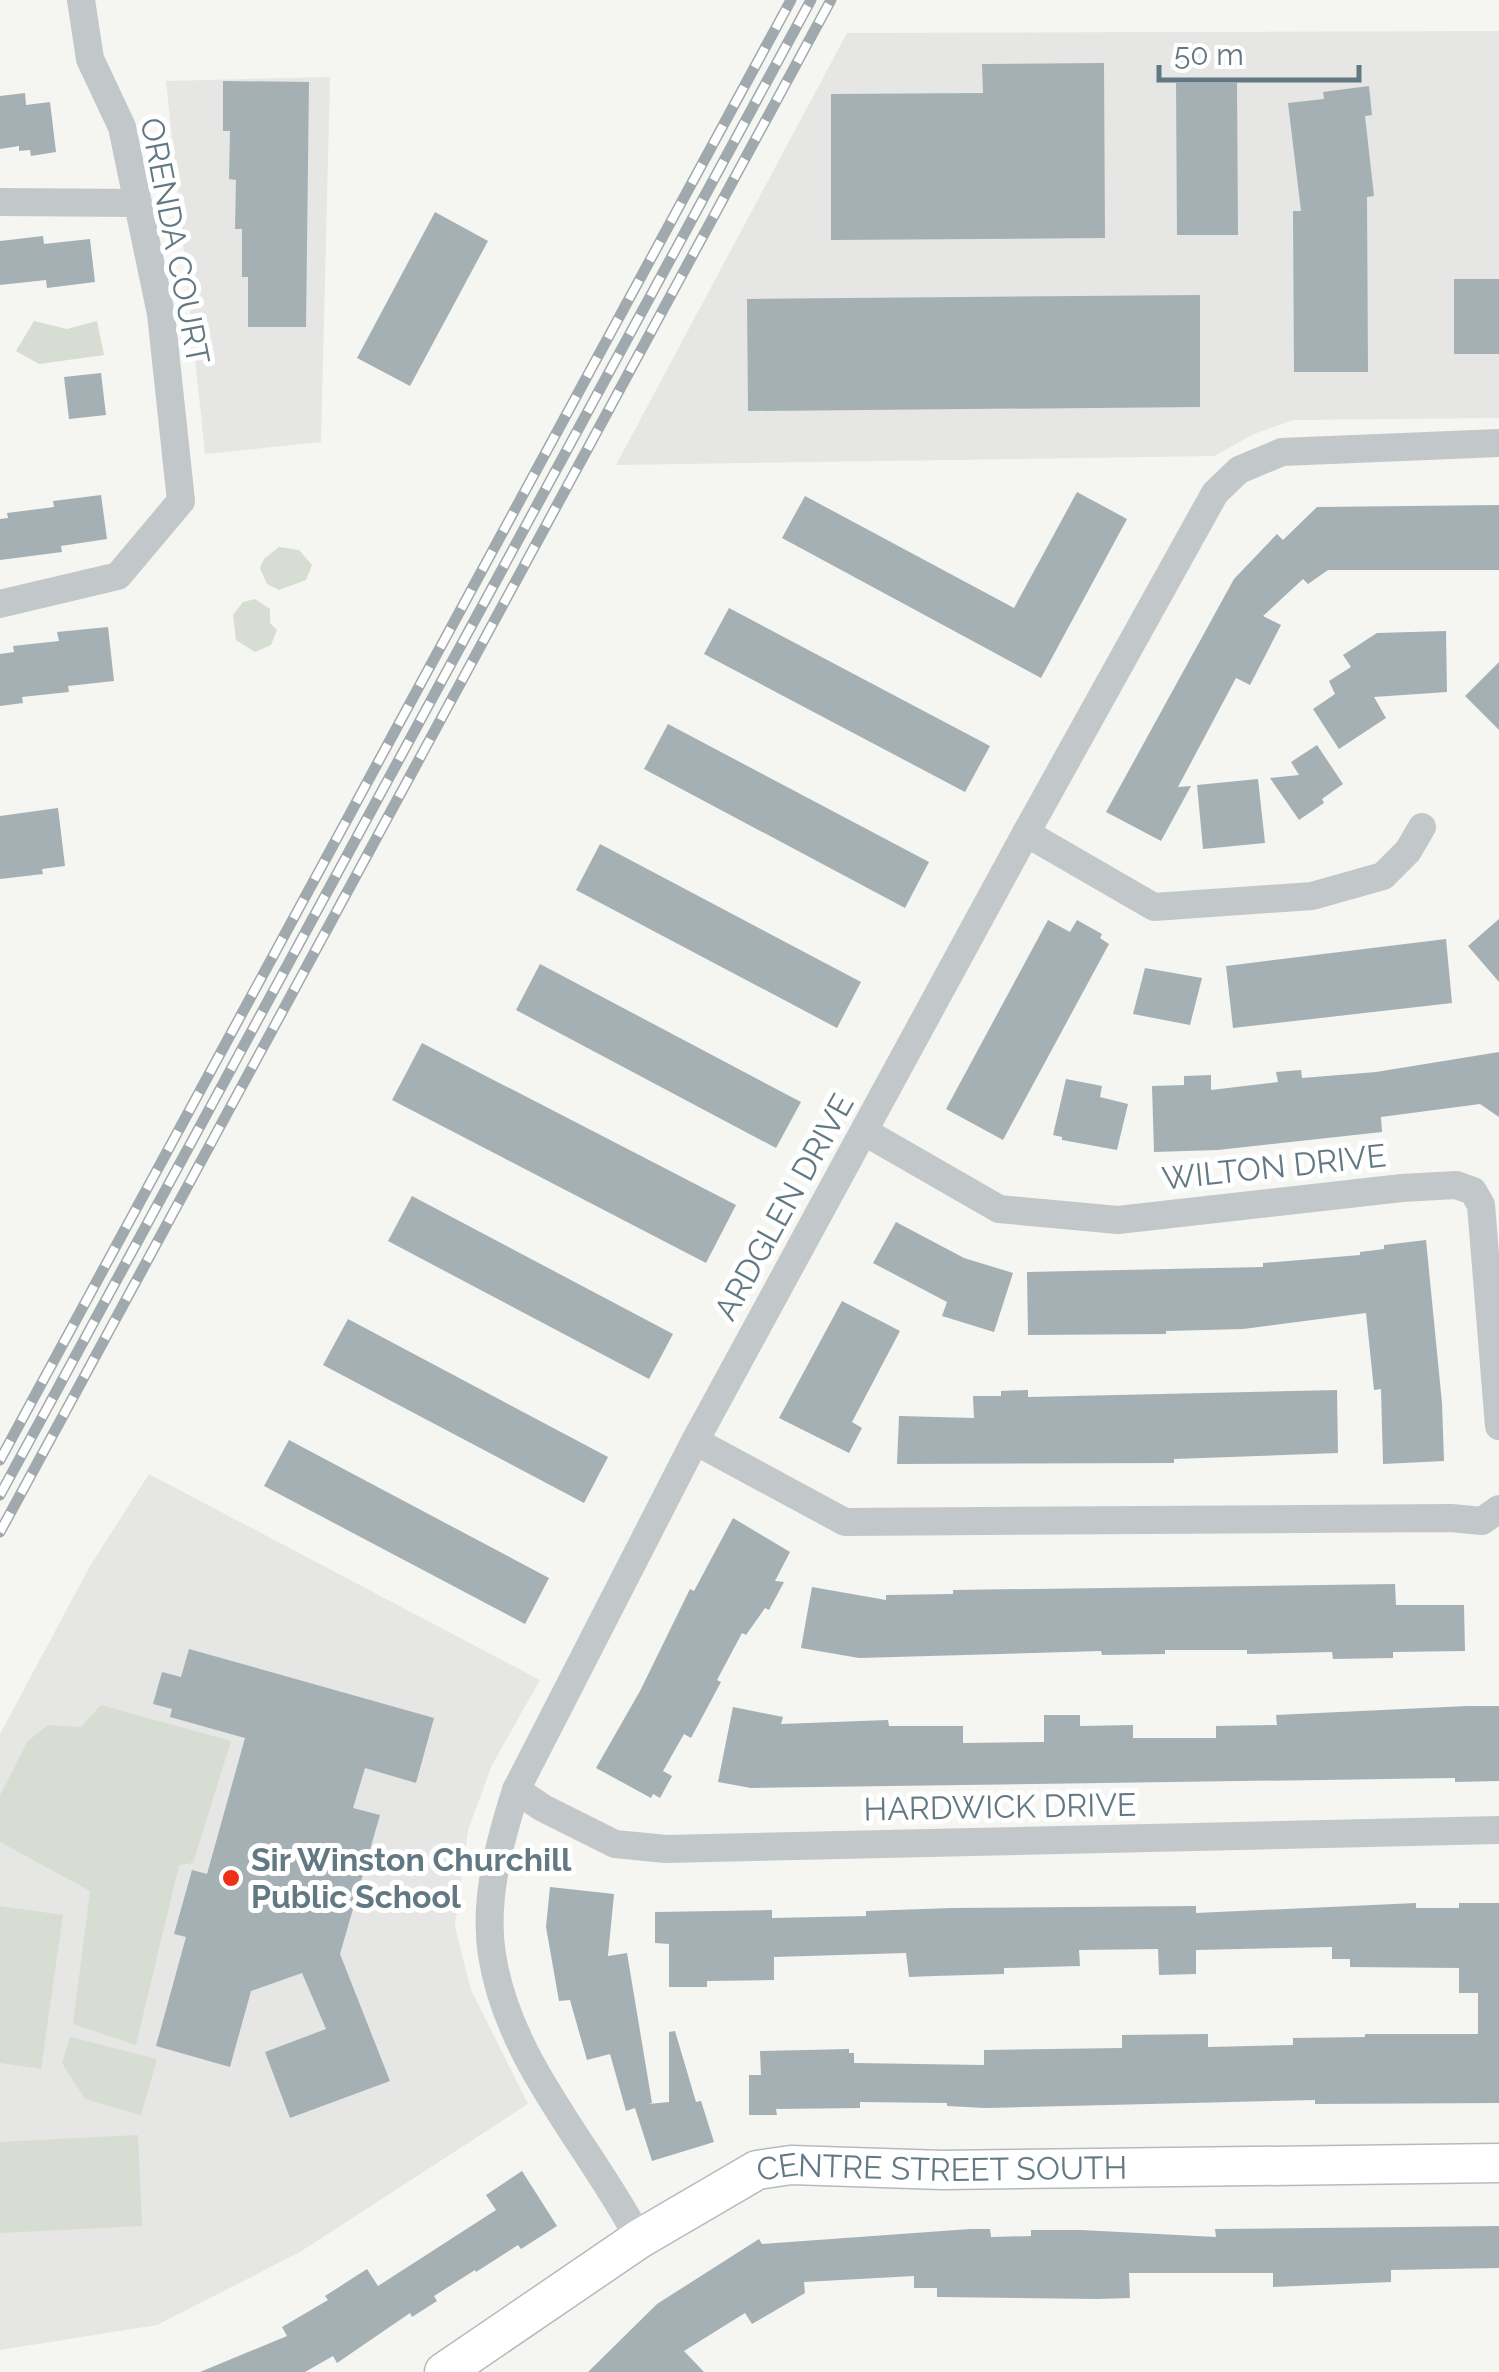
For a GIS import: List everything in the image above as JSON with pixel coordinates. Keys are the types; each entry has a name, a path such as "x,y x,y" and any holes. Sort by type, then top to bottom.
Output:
{"street":[{"name":"ORENDA COURT","path":"0,604 118,576 180,501 161,314 122,127 90,59 81,0"},
{"path":"0,202 138,203"},
{"name":"ARDGLEN DRIVE","path":"638,2239 544,2089 506,2010 491,1953 492,1895 501,1840 516,1790 695,1441 1215,493 1239,470 1282,452 1499,443"},
{"path":"1026,833 1154,907 1312,896 1383,876 1408,851 1422,827"},
{"name":"WILTON DRIVE","path":"864,1132 999,1209 1019,1211 1118,1220 1402,1188 1456,1185 1473,1191 1481,1205 1499,1426"},
{"path":"695,1441 845,1522 1482,1520 1499,1509"},
{"name":"HARDWICK DRIVE","path":"516,1790 615,1844 666,1849 1499,1830"},
{"name":"CENTRE STREET SOUTH","path":"465,2367 638,2239 757,2170 790,2164 942,2170 1499,2163"}],"shaded area":[{"path":"1499,31 1499,418 1293,420 1254,434 1214,456 616,465 847,33"},
{"path":"330,77 321,442 205,454 166,81"},
{"path":"34,321 67,329 97,321 104,355 39,364 16,351"},
{"path":"279,547 299,550 312,565 306,580 279,590 267,584 260,568 264,559"},
{"path":"255,599 270,609 270,623 277,630 271,645 255,652 236,640 233,615 243,602"},
{"name":"Sir Winston Churchill Public School","path":"149,1474 540,1680 492,1765 468,1830 455,1926 471,1990 528,2104 300,2252 157,2325 0,2350 0,1734 90,1566"},
{"path":"101,1705 231,1741 193,1863 179,1865 136,2045 73,2024 90,1891 0,1842 0,1795 28,1741 48,1725 81,1727"},
{"path":"0,1906 63,1915 41,2069 0,2063"},
{"path":"70,2037 157,2059 141,2115 85,2099 62,2063"},
{"path":"138,2135 142,2226 0,2233 0,2142"}],"building":[{"path":"1104,63 1105,238 831,240 831,94 983,93 982,64"},
{"path":"223,81 309,82 306,327 248,327 248,277 242,277 242,229 235,229 236,180 229,179 230,131 223,131"},
{"path":"1176,83 1237,83 1238,235 1177,235"},
{"path":"1369,86 1372,115 1365,116 1374,196 1367,197 1368,372 1294,372 1293,211 1301,211 1288,103 1324,99 1323,92"},
{"path":"25,93 26,105 50,102 56,152 31,156 30,150 19,151 19,146 0,149 0,96"},
{"path":"435,212 488,241 410,386 357,358"},
{"path":"43,236 44,244 90,239 95,282 47,288 46,280 0,285 0,241"},
{"path":"1454,279 1499,279 1499,354 1454,354"},
{"path":"1200,295 1200,407 748,411 747,299"},
{"path":"101,373 106,415 69,419 64,377"},
{"path":"1077,492 1127,519 1041,678 782,538 805,496 1014,608"},
{"path":"101,495 107,539 61,546 62,552 0,560 0,519 8,518 7,513 54,507 53,501"},
{"path":"1499,505 1499,570 1328,570 1308,584 1303,579 1263,616 1281,625 1250,685 1236,678 1178,787 1191,786 1161,841 1106,812 1234,579 1277,534 1283,540 1317,507"},
{"path":"729,608 990,746 965,792 704,654"},
{"path":"108,627 114,681 68,686 69,692 22,697 23,703 0,706 0,654 14,652 13,646 59,641 57,632"},
{"path":"1446,631 1447,692 1374,697 1386,718 1339,749 1313,709 1335,694 1329,681 1351,667 1343,655 1377,633"},
{"path":"1499,662 1499,730 1465,696"},
{"path":"668,724 929,862 905,908 644,769"},
{"path":"1317,745 1343,784 1299,820 1270,778 1299,775 1291,762"},
{"path":"1258,779 1265,843 1203,849 1197,785"},
{"path":"58,808 65,866 42,869 43,874 0,879 0,816"},
{"path":"600,844 861,982 837,1028 576,890"},
{"path":"1499,919 1499,982 1468,946"},
{"path":"1048,920 1070,932 1077,920 1102,934 1100,938 1109,944 1003,1140 946,1109"},
{"path":"1446,939 1452,1003 1233,1028 1226,966"},
{"path":"540,964 801,1102 776,1148 516,1010"},
{"path":"1145,968 1202,978 1190,1025 1133,1014"},
{"path":"422,1043 736,1205 706,1263 392,1100"},
{"path":"1499,1052 1499,1117 1480,1104 1381,1117 1382,1132 1218,1150 1154,1152 1152,1086 1184,1085 1184,1076 1211,1075 1211,1090 1278,1082 1276,1072 1301,1070 1302,1078 1376,1072"},
{"path":"1066,1079 1102,1086 1100,1097 1128,1104 1117,1150 1053,1135"},
{"path":"412,1196 673,1334 649,1379 388,1241"},
{"path":"896,1222 964,1258 1013,1273 994,1332 942,1316 947,1302 873,1263"},
{"path":"1426,1240 1444,1461 1383,1464 1381,1389 1374,1390 1366,1313 1243,1329 1028,1335 1027,1272 1263,1267 1263,1263 1360,1255 1384,1249 1384,1245"},
{"path":"842,1301 900,1331 852,1422 862,1428 849,1453 779,1418"},
{"path":"348,1319 608,1457 584,1503 323,1365"},
{"path":"1028,1390 1028,1397 1337,1390 1338,1453 1174,1459 1174,1463 897,1464 899,1416 974,1418 973,1396 1001,1396 1001,1391"},
{"path":"289,1440 549,1578 525,1624 264,1486"},
{"path":"733,1518 790,1552 775,1581 784,1582 769,1610 765,1608 746,1635 742,1633 691,1738 684,1734 663,1771 672,1776 660,1798 653,1794 651,1798 596,1768 640,1691 690,1589 694,1591"},
{"path":"1395,1584 1396,1605 1464,1605 1465,1651 1393,1652 1393,1658 1333,1659 1332,1652 1247,1654 1247,1650 859,1658 801,1648 812,1587 886,1600 886,1595 953,1594 953,1590"},
{"path":"189,1649 434,1718 416,1783 365,1768 353,1808 380,1815 340,1954 390,2081 290,2118 265,2052 326,2029 302,1973 251,1991 230,2067 156,2046 186,1937 174,1934 192,1870 207,1874 245,1738 170,1717 172,1709 153,1704 162,1672 181,1677"},
{"path":"1499,1706 1499,1781 1455,1782 1455,1778 751,1788 718,1782 733,1707 783,1717 781,1724 888,1720 889,1726 963,1726 963,1743 1044,1742 1044,1715 1080,1715 1080,1726 1133,1725 1133,1738 1216,1738 1216,1726 1277,1725 1276,1715"},
{"path":"550,1887 614,1894 608,1956 627,1953 652,2103 648,2104 669,2102 669,2032 675,2031 696,2102 701,2101 714,2142 652,2161 635,2108 626,2111 610,2054 587,2060 570,2000 559,2001 546,1927"},
{"path":"1416,1903 1416,1908 1459,1908 1459,1903 1499,1903 1499,2103 1315,2104 1315,2100 985,2108 947,2103 860,2102 860,2108 776,2109 777,2115 749,2115 749,2075 761,2075 760,2051 849,2049 849,2053 854,2053 854,2063 984,2065 984,2050 1122,2048 1122,2035 1208,2034 1208,2047 1293,2045 1293,2038 1365,2034 1478,2034 1478,1993 1459,1993 1459,1968 1350,1967 1350,1959 1332,1959 1332,1947 1196,1950 1196,1974 1159,1975 1158,1949 1079,1950 1080,1966 1004,1968 1004,1974 909,1977 906,1953 774,1957 774,1980 707,1981 707,1987 669,1987 669,1944 655,1943 655,1912 772,1910 772,1918 866,1916 866,1911 952,1908 1196,1906 1196,1913"},
{"path":"522,2171 557,2226 521,2249 518,2245 475,2270 434,2296 437,2301 412,2317 410,2313 337,2363 333,2356 305,2372 200,2372 287,2336 282,2327 328,2300 325,2296 367,2269 378,2286 496,2210 486,2195"},
{"path":"1499,2226 1499,2268 1391,2270 1391,2282 1273,2287 1273,2273 1129,2273 1130,2298 1097,2299 937,2297 937,2288 914,2288 914,2276 804,2282 805,2293 752,2324 745,2313 684,2351 704,2372 588,2372 657,2304 759,2239 762,2244 970,2229 990,2229 991,2237 1031,2236 1031,2230 1081,2230 1216,2237 1215,2229"}],"railway":[{"path":"0,1460 791,0"},
{"path":"0,1495 811,0"},
{"path":"0,1532 831,0"}],"place":[{"name":"Sir Winston Churchill Public School","path":"231,1878"}]}
